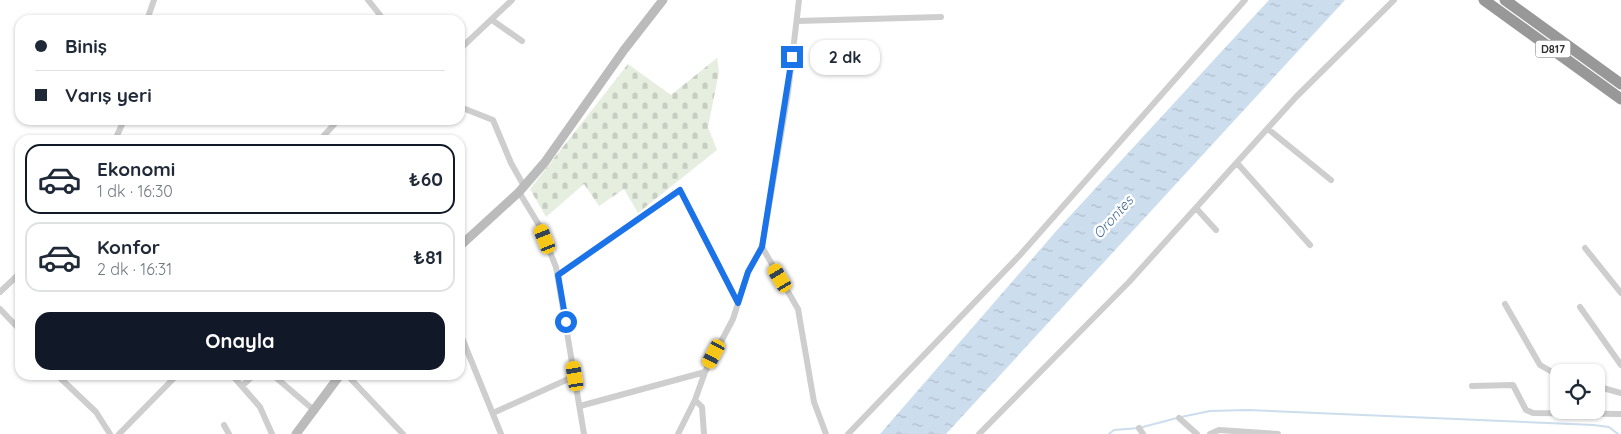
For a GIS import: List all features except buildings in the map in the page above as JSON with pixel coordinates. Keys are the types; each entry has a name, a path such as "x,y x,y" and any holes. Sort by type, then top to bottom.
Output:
{"highway":[{"name":"D817","path":"1484,0 1621,99"},
{"name":"D817","path":"1505,0 1621,84"}],"street":[{"path":"149,15 154,0"},
{"path":"368,0 380,15"},
{"path":"465,44 512,0"},
{"path":"465,241 521,189 545,162 663,0"},
{"path":"678,434 695,400 705,372 733,319 748,272 762,247 788,93 799,0"},
{"path":"848,434 1020,255 1245,0"},
{"path":"979,434 1129,282 1268,129 1394,0"},
{"path":"797,20 941,17"},
{"path":"492,20 522,41"},
{"path":"465,109 493,120 521,189 539,225 558,275 584,434"},
{"path":"324,135 334,125"},
{"path":"1268,129 1331,180"},
{"path":"1237,162 1310,245"},
{"path":"558,275 680,190 738,303"},
{"path":"1196,208 1216,230"},
{"path":"762,247 798,309 814,402 826,434"},
{"path":"1585,248 1621,293"},
{"path":"0,292 15,278"},
{"path":"1505,304 1540,365 1550,371"},
{"path":"1580,307 1621,365"},
{"path":"0,309 15,325"},
{"path":"465,345 501,434"},
{"path":"580,406 705,372"},
{"path":"493,414 575,376"},
{"path":"64,380 96,412 110,434"},
{"path":"119,434 172,380"},
{"path":"237,380 260,407 272,434"},
{"path":"242,386 249,380"},
{"path":"279,380 315,411"},
{"path":"296,434 337,380"},
{"path":"352,380 403,434"},
{"path":"1472,386 1513,385 1526,410 1533,413 1621,414"},
{"path":"1605,389 1621,393"},
{"path":"695,400 702,407 704,434"},
{"path":"1179,418 1197,434"},
{"path":"224,425 229,434"},
{"path":"1210,434 1219,430 1278,434"}],"green space":[{"path":"717,58 719,72 708,127 717,150 638,213 624,189 599,206 584,184 546,217 530,189 628,64 671,95"}],"water":[{"name":"Orontes","path":"1269,0 1345,0 946,434 880,434 1058,229"}],"waterway":[{"path":"1181,417 1210,411 1248,410 1593,425 1609,427 1618,434"},
{"path":"1109,434 1114,430 1139,428 1177,418"}],"route":[{"path":"566,322 558,275 680,190 738,303 748,272 762,247 788,93 792,57"}]}
